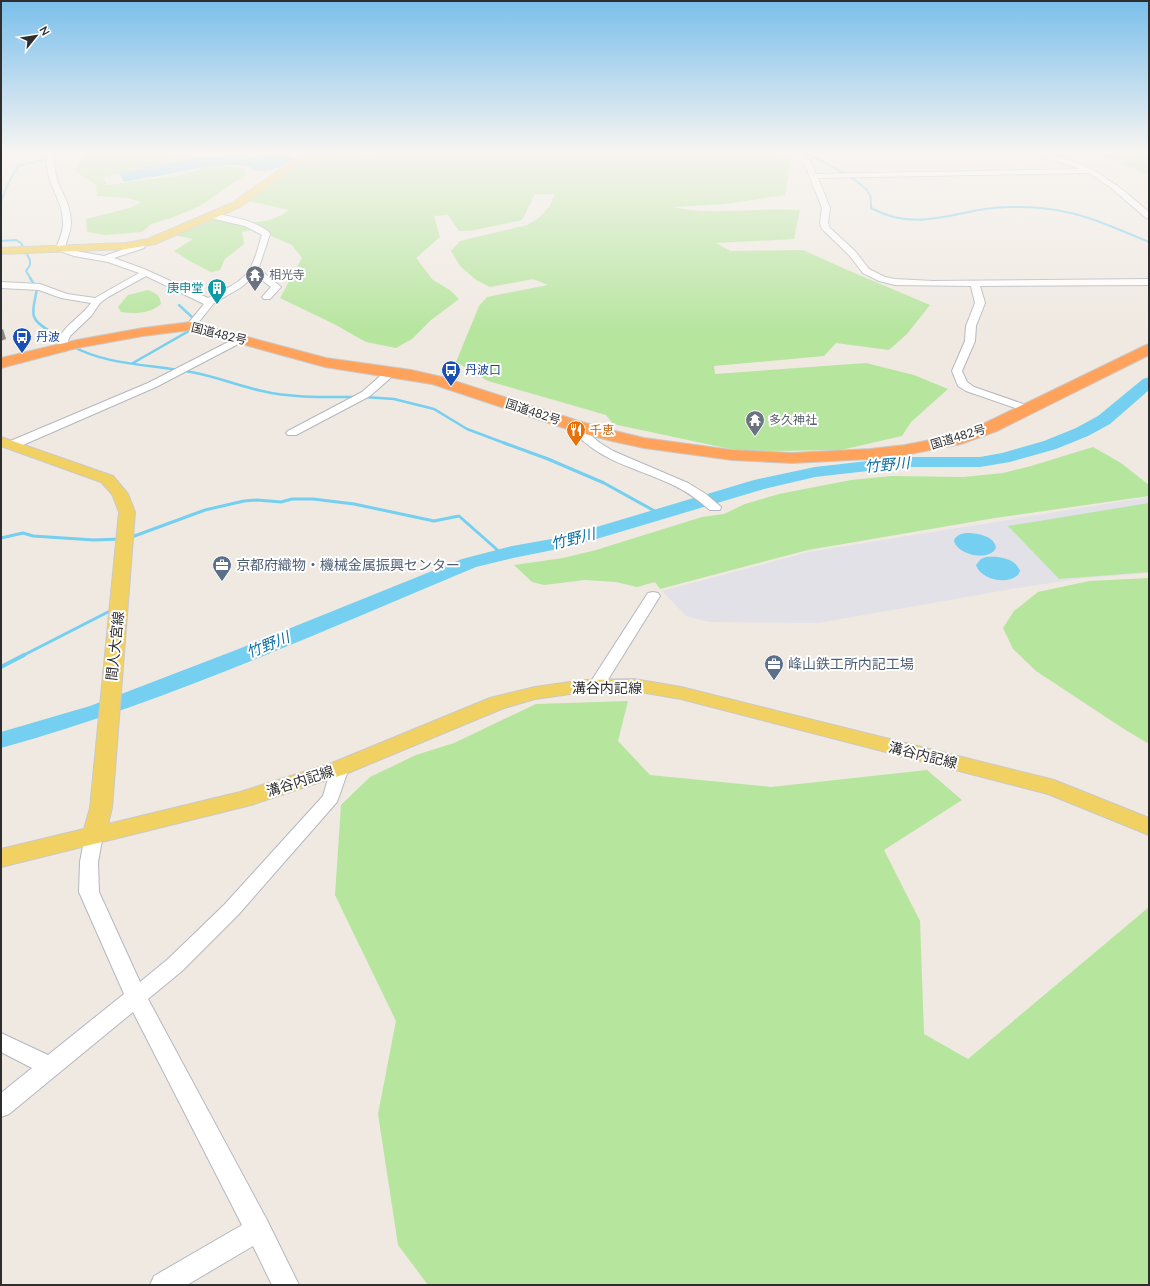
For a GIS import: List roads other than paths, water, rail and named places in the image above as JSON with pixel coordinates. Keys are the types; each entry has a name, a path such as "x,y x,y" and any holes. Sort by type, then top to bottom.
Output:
{"highway":[{"name":"国道482号","path":"1,363 65,347 143,332 191,326 325,362 436,380 576,426 651,444 732,455 792,458 870,454 935,445 974,434 1149,349"}],"main road":[{"path":"1,251 140,244 164,238 221,212"},
{"name":"間人大宮線","path":"7,443 107,479 118,488 124,500 127,512 104,758 101,808 94,835"},
{"name":"溝谷内記線","path":"94,835 244,799 340,768 497,703 535,693 584,686 634,685 681,693 1054,788 1149,827"},
{"path":"1,858 94,835"}],"street":[{"path":"65,212 67,223 66,232 60,248 70,254 116,261 168,281 208,302"},
{"path":"825,212 824,223 826,229 852,253 866,270 882,279 933,284 1149,282"},
{"path":"191,326 209,303 208,302 237,286 250,276 255,268 266,234 258,228 238,221 213,216"},
{"path":"104,259 141,246 140,244"},
{"path":"65,347 63,341 65,335 88,314 97,301 105,295 146,273"},
{"path":"250,276 261,276 276,287 267,297"},
{"path":"975,283 980,303 971,326 970,341 957,371 962,384 970,389 1028,409"},
{"path":"1,285 36,287 81,300 97,301"},
{"path":"7,443 152,385 240,339"},
{"path":"292,433 366,394 391,372"},
{"path":"576,426 579,432 596,446 614,456 689,488 714,507"},
{"path":"596,686 653,596"},
{"path":"1,1107 175,964 236,905 331,798 340,768"},
{"path":"94,835 89,862 89,892 136,997 286,1285"},
{"path":"1,1042 50,1067"},
{"path":"163,1285 258,1229"}],"water":[{"path":"970,533 990,538 995,544 996,548 987,555 980,556 960,550 954,540 960,534"},
{"path":"986,557 1006,559 1014,563 1020,571 1018,575 1008,580 989,577 983,574 976,565 981,559"}],"waterway":[{"path":"881,212 890,216 908,219 942,217 967,212"},
{"path":"1064,212 1108,225 1149,242"},
{"path":"1,241 16,240 21,243 30,260 30,265 26,271 31,279"},
{"path":"30,278 37,289 33,314 42,326 58,337"},
{"path":"179,305 193,318 191,321"},
{"path":"133,363 194,328"},
{"path":"72,346 86,353 115,361 176,369 218,378 253,389 273,393 309,397 356,397"},
{"name":"竹野川","path":"1,740 98,711 244,655 469,563 512,552 566,542 760,484 815,472 903,462 980,462 1004,458 1050,445 1082,432 1104,420 1149,382"},
{"path":"364,397 394,399 434,409 467,429 507,444"},
{"path":"504,443 548,459 604,483 660,514"},
{"path":"129,538 205,510 244,501 257,500 281,502 292,499 313,499 354,504 434,521 459,516 502,554"},
{"path":"1,538 23,533 33,536 94,540 121,539"},
{"path":"22,656 108,612"},
{"path":"1,667 24,655"}],"place":[{"name":"相光寺","path":"255,292"},
{"name":"庚申堂","path":"217,305"},
{"name":"丹波","path":"22,354"},
{"name":"丹波口","path":"451,387"},
{"name":"多久神社","path":"755,437"},
{"name":"千恵","path":"576,447"},
{"name":"京都府織物・機械金属振興センター","path":"222,582"},
{"name":"峰山鉄工所内記工場","path":"774,681"}]}
